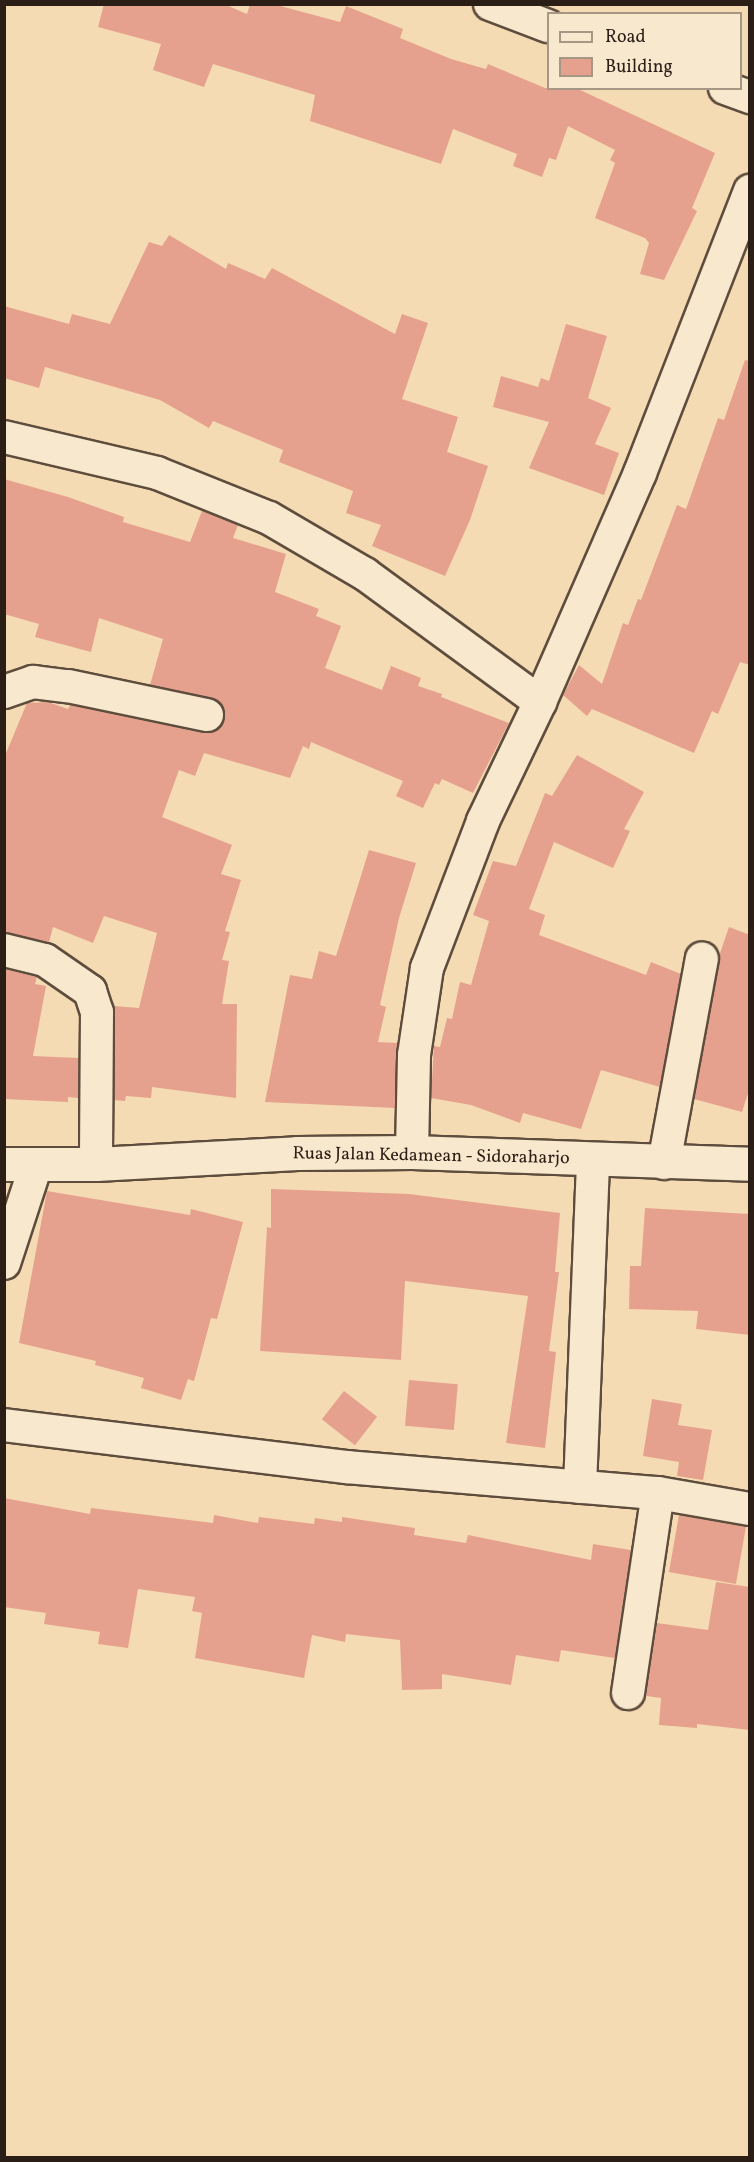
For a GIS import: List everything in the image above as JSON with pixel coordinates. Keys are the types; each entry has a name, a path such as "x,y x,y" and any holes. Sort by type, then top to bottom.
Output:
{"main road":[{"name":"Ruas Jalan Kedamean - Sidoraharjo","path":"4,1164 96,1164 297,1153 412,1152 593,1161 750,1164"}],"street":[{"path":"490,4 547,25"},
{"path":"730,90 750,97"},
{"path":"412,1152 414,1055 427,968 483,821 540,702 640,473 750,191"},
{"path":"4,436 157,473 269,518 365,574 540,702"},
{"path":"4,692 33,682 68,686 207,715"},
{"path":"4,950 45,960 90,991 97,1012 96,1164"},
{"path":"664,1163 702,958"},
{"path":"580,1487 593,1161"},
{"path":"4,1263 36,1165"},
{"path":"4,1425 346,1467 658,1493 750,1509"},
{"path":"628,1693 658,1493"}],"building":[{"path":"104,4 224,4 247,14 250,4 273,4 340,22 346,6 403,29 400,38 451,59 486,69 488,64 547,88 547,90 580,90 715,153 692,208 697,211 664,280 640,274 649,243 645,238 595,218 615,163 610,160 615,150 568,126 556,160 549,158 542,177 513,166 517,154 453,129 441,164 310,121 315,95 213,64 204,87 153,70 161,44 98,27"},
{"path":"169,235 226,269 228,263 265,279 272,268 395,334 402,314 428,323 402,399 458,417 447,452 488,466 470,520 445,576 372,546 381,525 346,513 353,491 279,462 283,450 213,421 209,428 160,400 45,367 39,388 4,378 4,306 69,324 72,314 110,324 149,242 162,246"},
{"path":"566,324 607,336 588,398 611,408 595,444 619,453 604,495 529,468 549,422 493,407 501,376 538,387 541,378 549,381"},
{"path":"745,360 750,361 750,665 740,662 718,714 712,711 694,753 592,709 587,716 563,695 579,665 602,684 623,623 628,625 638,599 641,600 677,505 686,509 718,418 724,420"},
{"path":"4,479 68,497 124,517 123,522 190,542 202,511 238,525 233,538 286,554 275,592 319,609 316,616 341,626 325,668 382,690 391,666 421,678 418,686 509,723 473,793 442,779 439,785 435,783 423,808 396,796 403,781 311,742 309,749 303,746 290,778 204,753 195,776 179,770 162,817 232,845 221,874 241,880 225,931 230,932 222,960 229,961 222,1004 237,1004 236,1098 152,1087 151,1098 126,1096 125,1101 114,1100 114,1006 139,1008 157,933 104,916 93,943 53,927 49,942 4,933 4,758 27,703 48,702 68,709 70,705 204,733 220,727 225,718 224,709 211,698 150,685 163,639 99,618 91,652 35,637 39,624 4,614"},
{"path":"577,755 644,792 624,829 630,831 613,868 554,842 529,909 545,915 539,935 646,975 651,962 681,974 660,1087 601,1070 581,1129 523,1113 520,1123 471,1105 431,1098 434,1046 440,1047 447,1018 452,1019 460,982 471,985 489,921 473,915 493,861 516,866 545,793 552,796"},
{"path":"369,850 416,863 399,918 380,1005 386,1007 378,1042 398,1043 395,1108 265,1102 290,975 312,979 319,951 336,956"},
{"path":"729,927 750,935 750,1087 742,1112 694,1099 719,956"},
{"path":"4,969 37,977 35,984 46,986 33,1056 79,1058 78,1098 68,1097 68,1102 4,1099"},
{"path":"271,1189 409,1194 560,1213 555,1272 559,1272 549,1351 556,1352 545,1448 506,1443 528,1296 405,1281 401,1360 260,1351 267,1227 271,1228"},
{"path":"47,1191 190,1215 191,1209 243,1222 217,1319 211,1318 194,1381 188,1379 181,1400 141,1388 144,1378 95,1365 96,1361 19,1343"},
{"path":"645,1208 750,1214 750,1335 696,1329 698,1311 629,1309 630,1266 641,1266"},
{"path":"409,1380 458,1384 454,1430 405,1426"},
{"path":"344,1391 377,1417 355,1445 322,1419"},
{"path":"652,1399 682,1404 678,1425 712,1430 703,1480 677,1476 679,1462 643,1456"},
{"path":"4,1498 90,1514 91,1508 213,1523 214,1515 258,1523 259,1517 314,1524 315,1518 342,1522 342,1517 415,1528 414,1535 466,1543 468,1535 591,1560 593,1544 631,1550 615,1658 561,1650 559,1662 516,1655 511,1685 442,1674 442,1689 402,1690 400,1640 346,1634 345,1642 312,1635 304,1678 195,1658 202,1613 192,1611 195,1597 138,1589 128,1648 98,1644 100,1632 44,1624 46,1613 4,1607"},
{"path":"679,1515 746,1527 736,1584 669,1572"},
{"path":"716,1582 750,1587 750,1730 697,1724 697,1728 659,1725 661,1698 646,1696 657,1623 708,1630"}]}
